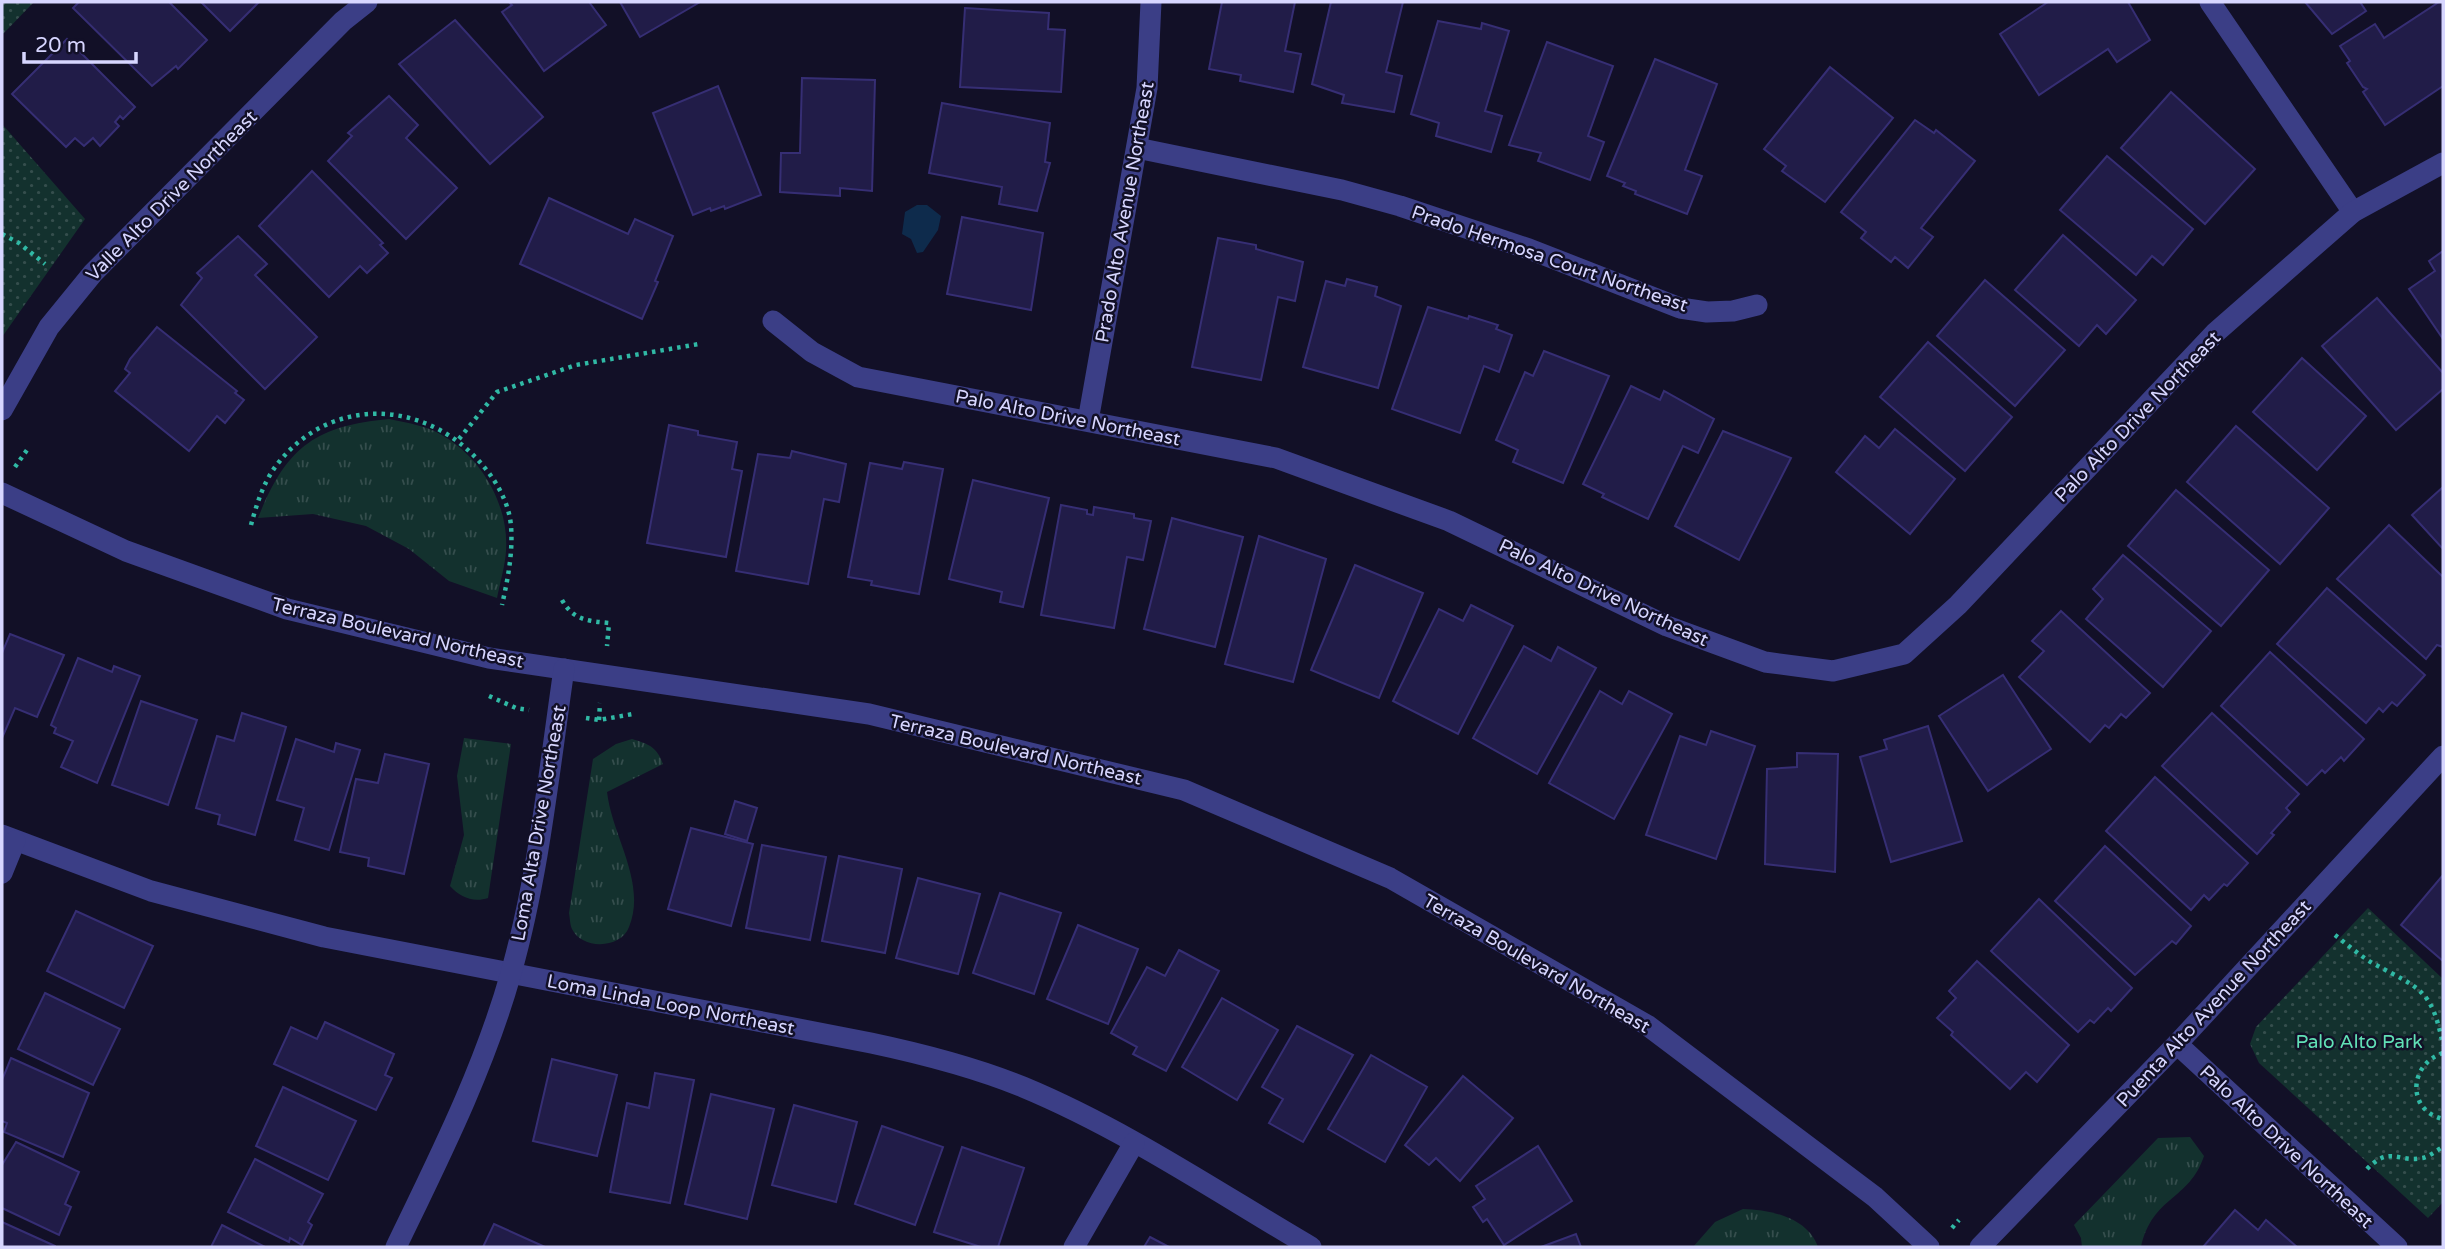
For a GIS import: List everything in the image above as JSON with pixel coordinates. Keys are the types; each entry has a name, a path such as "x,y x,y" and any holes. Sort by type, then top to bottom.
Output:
{"street":[{"name":"Valle Alto Drive Northeast","path":"2,410 49,327 93,272 343,21 367,2"},
{"name":"Prado Alto Avenue Northeast","path":"1088,421 1138,148 1147,88 1151,2"},
{"path":"2210,2 2353,212"},
{"name":"Prado Hermosa Court Northeast","path":"1138,148 1342,190 1400,206 1517,244 1680,308 1720,311 1758,305"},
{"name":"Palo Alto Drive Northeast","path":"773,321 812,352 858,377 1276,458 1450,521 1667,626 1765,662 1833,671 1904,654 1958,605 2215,333 2353,212 2443,163"},
{"name":"Terraza Boulevard Northeast","path":"2,493 126,551 287,609 489,658 869,714 1184,790 1390,878 1647,1025 1875,1197 1929,1247"},
{"name":"Loma Alta Drive Northeast","path":"396,1247 464,1103 511,973 533,876 564,669"},
{"name":"Puenta Alto Avenue Northeast","path":"1980,1247 2177,1044 2443,756"},
{"path":"2,873 8,838"},
{"name":"Loma Linda Loop Northeast","path":"8,838 151,891 324,937 948,1061 1024,1087 1135,1143 1311,1247"},
{"name":"Palo Alto Drive Northeast","path":"2177,1044 2397,1247"},
{"path":"1074,1247 1135,1143"}],"path":[{"path":"2,234 19,243 45,264"},
{"path":"459,439 497,392 576,365 699,344"},
{"path":"251,525 260,494 278,463 302,439 330,423 361,415 394,413 428,422 459,439 495,479 511,523 511,567 502,605"},
{"path":"2335,935 2373,963 2415,984 2430,1003 2443,1045"},
{"path":"2443,1053 2424,1063 2415,1084 2421,1106 2429,1114 2443,1119"},
{"path":"2367,1169 2377,1159 2391,1155 2423,1158 2443,1147"}],"green space":[{"path":"2,2 34,2 2,35"},
{"path":"2,124 85,219 2,337"},
{"path":"389,419 439,433 459,447 482,471 498,501 506,534 505,557 497,598 449,581 409,549 366,526 313,514 258,518 280,474 306,445 341,428"},
{"path":"464,738 511,744 488,898 477,900 467,898 450,886 464,835 457,776"},
{"path":"632,739 652,747 663,764 607,792 631,877 633,910 629,927 618,940 592,943 577,936 571,927 569,913 593,759 616,744"},
{"name":"Palo Alto Park","path":"2368,908 2443,979 2443,1202 2428,1218 2259,1063 2250,1044 2256,1027"},
{"path":"2190,1137 2204,1156 2190,1182 2154,1217 2141,1247 2082,1247 2081,1238 2074,1225 2158,1138"},
{"path":"1743,1209 1765,1211 1797,1222 1813,1237 1818,1247 1693,1247 1715,1222"}],"water":[{"path":"917,205 927,205 941,216 938,230 923,252 917,253 911,239 902,234 905,212"}],"building":[{"path":"79,2 169,2 207,40 178,69 176,66 152,86 73,8"},
{"path":"201,2 256,2 258,3 230,31"},
{"path":"509,2 589,2 606,25 544,71 502,12 512,5"},
{"path":"620,2 700,2 640,37"},
{"path":"1222,2 1295,2 1285,51 1301,54 1293,92 1240,81 1241,75 1209,69"},
{"path":"1331,2 1403,2 1386,72 1402,76 1394,112 1342,103 1344,95 1312,84"},
{"path":"2048,2 2128,2 2150,40 2117,62 2108,49 2039,95 2000,34"},
{"path":"2305,2 2360,2 2366,11 2332,34"},
{"path":"2443,2 2443,86 2385,125 2363,92 2367,89 2347,63 2350,61 2340,46 2375,24 2384,38"},
{"path":"965,8 1049,13 1048,29 1065,30 1061,92 960,87"},
{"path":"455,20 543,117 490,164 399,64"},
{"path":"1438,21 1481,29 1482,23 1509,31 1485,111 1502,116 1491,152 1436,136 1439,123 1411,114"},
{"path":"67,39 135,107 123,119 120,116 115,122 119,126 100,146 93,138 84,146 75,138 66,147 12,94"},
{"path":"1547,42 1613,66 1588,136 1604,142 1590,180 1538,161 1541,153 1509,145"},
{"path":"1655,59 1717,84 1685,170 1702,176 1687,214 1635,194 1636,191 1623,186 1625,183 1607,176"},
{"path":"1830,67 1893,118 1825,202 1782,171 1786,166 1764,149"},
{"path":"802,78 875,80 872,191 840,188 840,196 780,192 781,153 800,153"},
{"path":"718,86 761,195 725,209 724,206 711,211 710,208 693,215 653,113"},
{"path":"2171,92 2255,169 2205,224 2121,148"},
{"path":"389,96 418,125 406,138 457,188 406,239 328,161 352,136 348,133"},
{"path":"942,103 1050,123 1045,162 1050,163 1037,211 999,204 1002,187 929,173"},
{"path":"1915,120 1934,133 1936,130 1975,161 1921,228 1933,237 1908,268 1895,257 1891,262 1861,238 1866,232 1841,212"},
{"path":"2107,156 2193,229 2163,265 2152,256 2136,275 2060,210"},
{"path":"312,171 383,243 380,245 388,253 367,273 360,266 329,297 259,226"},
{"path":"549,198 628,234 635,219 673,236 642,319 520,264"},
{"path":"962,217 1043,233 1031,310 947,294"},
{"path":"2063,235 2136,300 2106,334 2097,325 2079,346 2015,290"},
{"path":"238,236 267,264 255,275 317,337 265,389 181,305 202,278 197,273"},
{"path":"1218,238 1256,245 1256,249 1303,262 1295,301 1278,297 1261,380 1192,367"},
{"path":"2443,251 2443,339 2409,289 2435,271 2429,261"},
{"path":"1347,279 1377,287 1375,296 1401,306 1378,388 1303,367 1326,281 1345,286"},
{"path":"1985,280 2065,350 2015,406 1937,336"},
{"path":"2377,298 2443,373 2443,389 2396,430 2322,346"},
{"path":"1428,307 1498,325 1496,329 1512,335 1499,372 1484,366 1460,433 1392,409"},
{"path":"157,327 237,391 235,393 244,400 225,423 217,416 189,451 115,391 130,373 125,369 130,359"},
{"path":"1928,342 2012,417 1965,471 1880,397"},
{"path":"1544,351 1609,376 1563,483 1513,462 1518,450 1496,440 1525,372 1533,376"},
{"path":"2302,358 2366,416 2317,470 2253,412"},
{"path":"1631,386 1660,400 1664,391 1714,419 1698,453 1683,446 1648,519 1602,497 1604,494 1583,484"},
{"path":"669,425 698,431 698,435 737,442 732,469 742,471 726,557 647,543"},
{"path":"2236,426 2329,508 2280,564 2187,482"},
{"path":"1895,429 1955,479 1910,534 1836,472 1865,436 1879,448"},
{"path":"1723,431 1791,458 1739,560 1675,526"},
{"path":"792,451 846,464 839,502 824,499 808,584 736,571 758,454 790,458"},
{"path":"904,462 943,469 919,594 871,585 872,581 848,577 870,463 902,469"},
{"path":"973,480 1049,498 1023,607 1000,602 1002,592 949,579"},
{"path":"2443,487 2443,549 2412,515"},
{"path":"2176,490 2269,570 2221,626 2128,546"},
{"path":"1061,505 1087,510 1087,514 1093,515 1094,507 1134,514 1134,518 1151,521 1143,560 1127,557 1114,628 1041,615"},
{"path":"1172,518 1243,537 1215,647 1144,629"},
{"path":"2389,525 2443,577 2443,647 2437,645 2426,659 2337,579"},
{"path":"1259,536 1326,559 1293,682 1225,664"},
{"path":"2123,555 2211,631 2163,687 2086,619 2103,599 2093,589"},
{"path":"1355,565 1423,593 1379,698 1311,670"},
{"path":"2327,588 2425,675 2397,706 2392,702 2383,712 2379,708 2366,723 2277,644"},
{"path":"1471,605 1513,626 1458,734 1393,701 1439,609 1463,621"},
{"path":"2061,611 2150,693 2126,718 2121,714 2109,728 2105,725 2090,742 2019,677 2044,651 2032,641"},
{"path":"10,634 64,655 37,717 15,708 2,738 2,653"},
{"path":"1524,646 1551,661 1558,647 1596,668 1537,774 1473,738"},
{"path":"2270,652 2364,739 2344,761 2341,757 2325,773 2322,770 2307,785 2221,706"},
{"path":"78,658 112,672 114,666 140,676 97,783 61,767 73,741 54,733 56,728 51,725"},
{"path":"2003,675 2051,749 1988,791 1939,716"},
{"path":"1600,691 1622,704 1629,691 1672,714 1614,819 1549,783"},
{"path":"141,701 197,720 168,805 112,785"},
{"path":"242,713 286,727 255,835 218,824 220,815 196,808 217,736 234,741"},
{"path":"2212,713 2299,794 2286,808 2290,812 2271,833 2274,835 2257,854 2162,766"},
{"path":"1928,726 1962,841 1891,862 1860,757 1887,749 1884,740"},
{"path":"1711,731 1755,746 1716,859 1646,835 1680,736 1706,745"},
{"path":"296,739 334,752 336,743 360,750 329,850 295,840 304,808 277,800"},
{"path":"1797,753 1838,754 1835,872 1765,864 1767,769 1797,767"},
{"path":"385,754 429,764 404,874 368,866 369,858 340,852 356,779 378,783"},
{"path":"2155,777 2248,863 2227,886 2224,884 2209,900 2204,895 2191,910 2106,831"},
{"path":"735,801 757,808 747,841 725,834"},
{"path":"691,828 753,844 731,926 668,909"},
{"path":"762,845 826,857 810,940 746,928"},
{"path":"2105,846 2191,926 2176,944 2172,941 2135,975 2055,901"},
{"path":"839,856 902,869 885,953 822,941"},
{"path":"2443,875 2443,961 2401,925"},
{"path":"918,878 980,894 958,974 896,958"},
{"path":"1000,893 1061,913 1034,994 973,973"},
{"path":"2039,899 2132,988 2111,1011 2108,1008 2094,1023 2090,1020 2078,1032 1991,951"},
{"path":"76,911 153,946 124,1008 47,971"},
{"path":"1078,925 1138,949 1108,1024 1047,999"},
{"path":"1179,950 1219,971 1166,1071 1133,1054 1137,1047 1111,1033 1147,967 1165,976"},
{"path":"1977,961 2069,1045 2037,1082 2026,1072 2010,1089 1951,1035 1953,1032 1937,1018 1956,998 1949,991"},
{"path":"45,993 120,1029 93,1085 18,1049"},
{"path":"1222,998 1278,1030 1237,1100 1182,1067"},
{"path":"325,1022 394,1054 385,1075 392,1078 376,1110 274,1064 291,1027 317,1039"},
{"path":"1297,1026 1353,1055 1303,1142 1269,1123 1283,1099 1262,1087"},
{"path":"1371,1055 1427,1087 1385,1162 1328,1129"},
{"path":"11,1058 89,1093 63,1157 4,1132 7,1123 2,1121 2,1080"},
{"path":"552,1059 617,1075 597,1156 533,1141"},
{"path":"655,1073 694,1080 670,1203 610,1192 627,1103 649,1108"},
{"path":"1463,1076 1513,1118 1460,1181 1436,1158 1429,1165 1405,1145"},
{"path":"283,1087 356,1121 328,1180 256,1146"},
{"path":"711,1094 774,1109 747,1219 685,1204"},
{"path":"794,1105 857,1122 836,1202 772,1185"},
{"path":"882,1126 943,1147 915,1225 855,1204"},
{"path":"16,1142 79,1172 65,1204 71,1207 59,1235 2,1208 2,1165"},
{"path":"1538,1146 1572,1201 1504,1245 1487,1219 1483,1222 1473,1207 1485,1199 1476,1186"},
{"path":"962,1147 1024,1168 998,1247 981,1247 934,1232"},
{"path":"255,1159 323,1194 308,1222 312,1225 302,1245 290,1238 289,1242 228,1212"},
{"path":"2235,1210 2258,1230 2266,1220 2297,1247 2203,1247"},
{"path":"2,1222 55,1246 55,1247 2,1247"},
{"path":"494,1224 545,1247 483,1247"},
{"path":"222,1225 265,1247 211,1247"},
{"path":"1576,1234 1581,1247 1541,1247"},
{"path":"1150,1237 1169,1247 1144,1247"}]}
